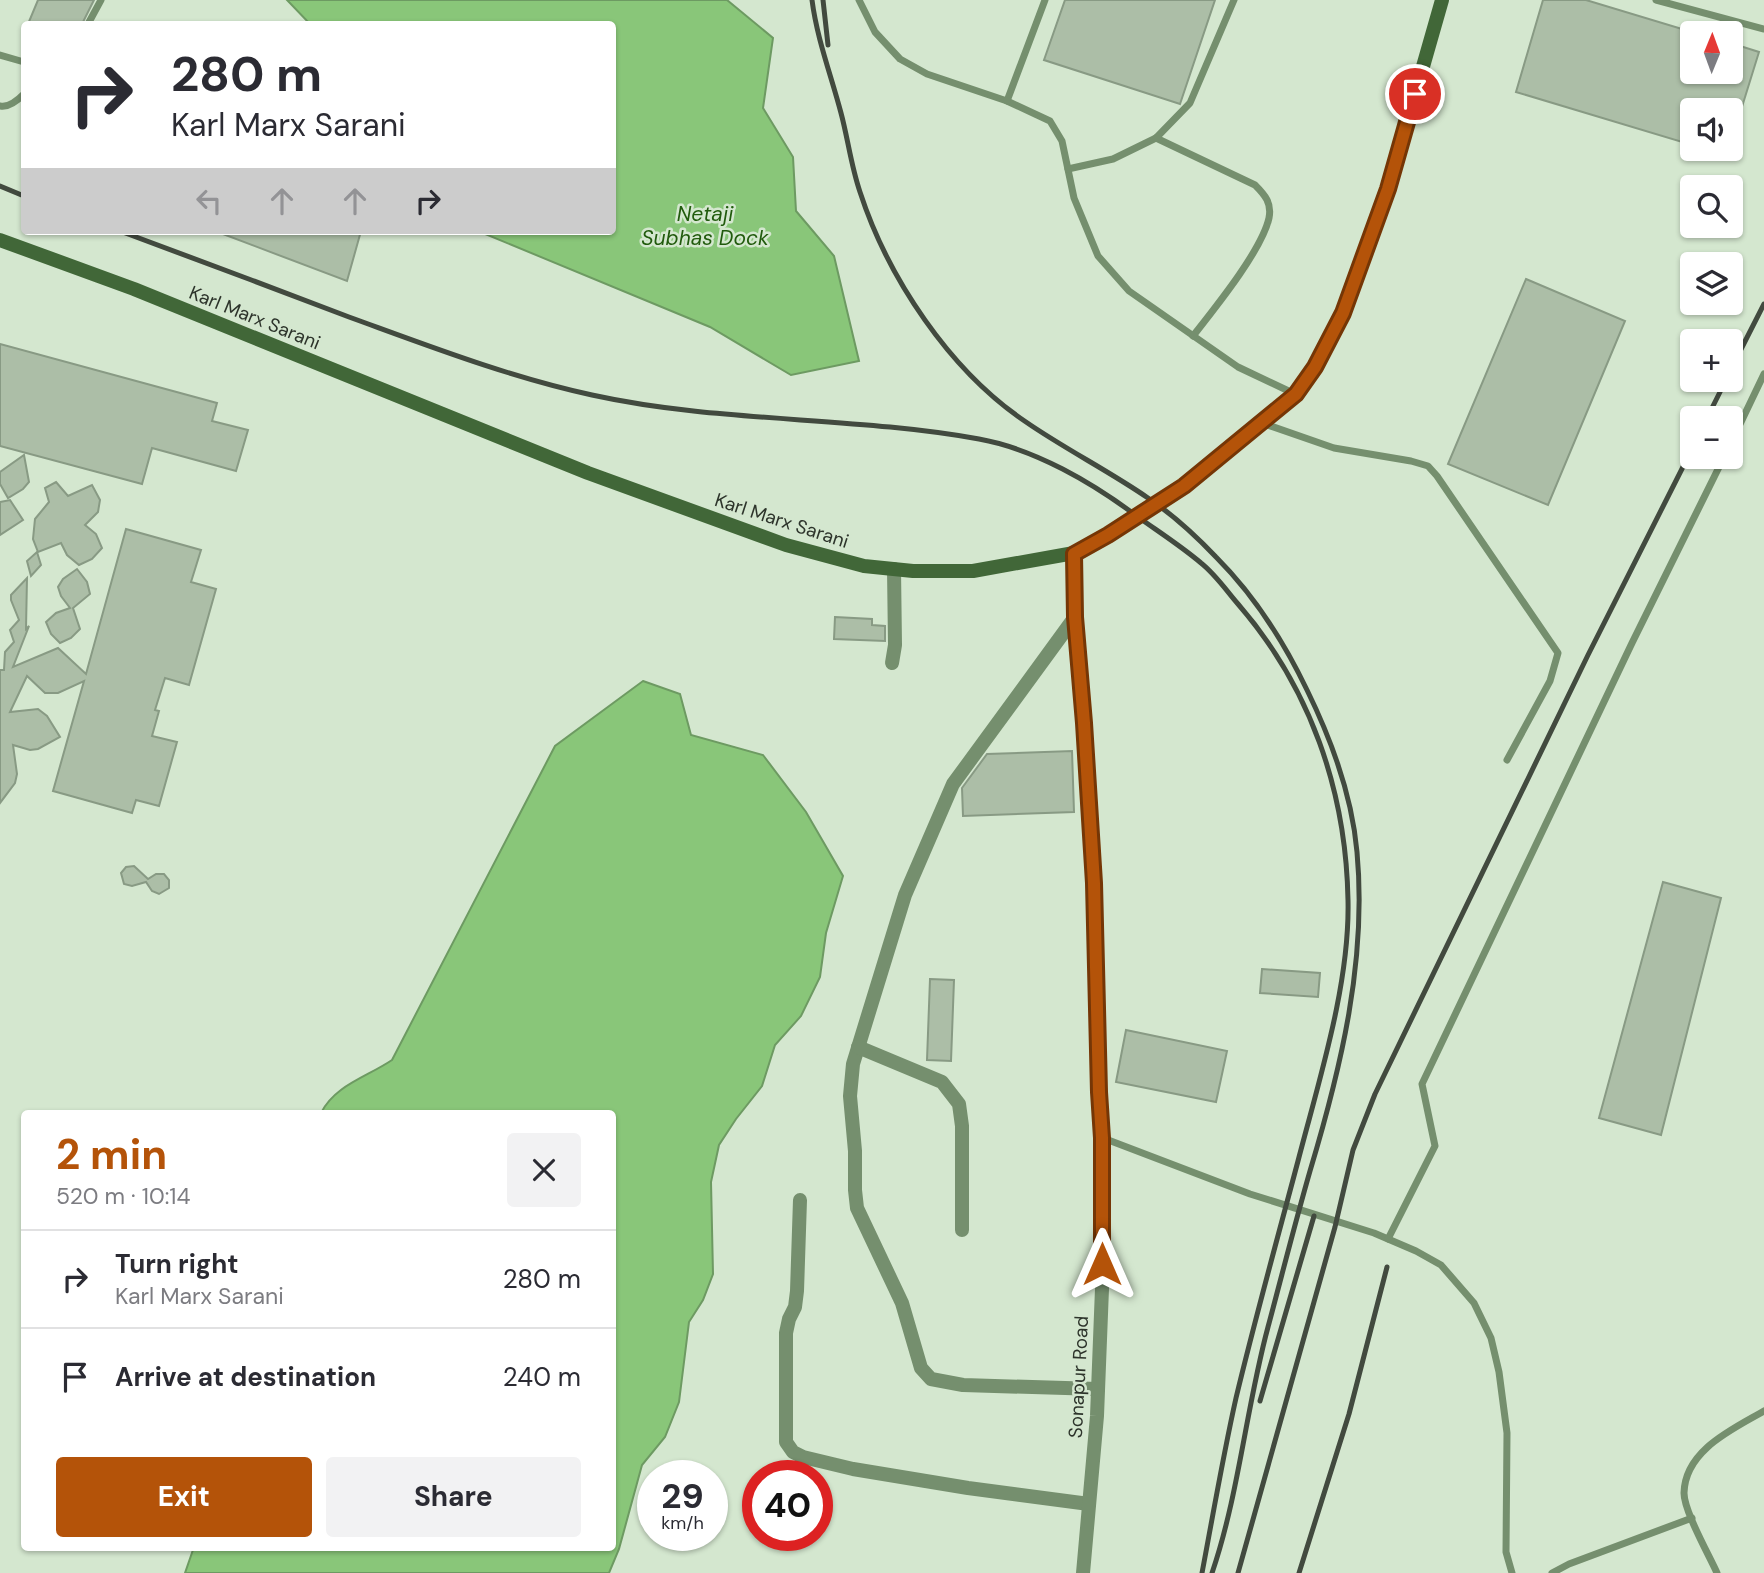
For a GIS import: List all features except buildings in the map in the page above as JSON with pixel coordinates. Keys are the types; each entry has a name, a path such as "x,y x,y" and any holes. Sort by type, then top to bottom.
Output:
{"main road":[{"name":"Karl Marx Sarani","path":"0,240 134,289 589,473 786,545 863,566 973,571 1074,554 1184,486 1296,394 1315,367 1343,313 1388,189 1442,0"}],"street":[{"name":"Sonapur Road","path":"1074,554 1075,617 1094,883 1102,1138 1098,1389 1083,1573"},
{"path":"892,663 895,627 894,569"},
{"path":"1075,617 953,784 905,895 853,1064 850,1096 857,1208 902,1303 921,1368 931,1379 963,1385 1098,1389"},
{"path":"858,1047 942,1082 959,1104 962,1126 962,1230"},
{"path":"800,1200 797,1291 795,1307 786,1333 786,1442 793,1452 803,1457 866,1471 1089,1504"}],"lane":[{"path":"90,21 100,0"},
{"path":"859,0 875,32 900,60 927,74 1007,101 1050,121 1062,141 1074,198 1098,256 1129,291 1238,367 1296,394"},
{"path":"1007,101 1045,0"},
{"path":"1068,169 1113,159 1156,138 1190,103 1234,0"},
{"path":"1656,0 1764,29"},
{"path":"0,55 21,61"},
{"path":"0,106 16,102 21,97"},
{"path":"1156,138 1255,185 1268,198 1270,216 1259,242 1194,336"},
{"path":"1743,418 1764,374"},
{"path":"1261,423 1334,448 1428,466 1437,476 1558,653 1550,681 1507,760"},
{"path":"1388,1239 1436,1146 1422,1084 1718,469"},
{"path":"1102,1138 1250,1194 1388,1239 1441,1265 1474,1303 1491,1338 1499,1372 1507,1433 1506,1552 1512,1573"},
{"path":"1717,1573 1692,1518 1684,1493 1692,1466 1713,1441 1764,1411"},
{"path":"1552,1573 1569,1563 1692,1518"}],"water":[{"name":"Netaji Subhas Dock","path":"287,0 727,0 773,38 763,108 793,157 796,211 834,256 859,361 791,375 710,327 488,235 616,235 616,21 307,21"},
{"path":"643,681 680,694 691,735 763,755 806,812 843,876 826,933 820,977 801,1016 775,1045 762,1086 719,1145 711,1182 713,1274 703,1300 689,1322 679,1402 665,1437 646,1460 637,1460 637,1483 619,1549 609,1573 185,1573 193,1551 616,1551 616,1110 323,1110 343,1088 392,1060 555,746"}],"railway":[{"path":"812,0 860,192 887,257 925,320 972,377 998,401 1041,432 1157,504 1192,533 1230,572 1267,620 1298,672 1325,729 1346,789 1357,852 1359,892 1355,973 1349,1013 1332,1093 1260,1358 1229,1513 1212,1573"},
{"path":"823,0 828,45"},
{"path":"0,186 21,195"},
{"path":"131,235 439,350 561,388 640,404 737,415 883,426 1000,444 1063,469 1121,504 1201,563 1238,604 1285,670 1304,705 1319,742 1331,780 1346,859 1347,932 1332,1032 1236,1398 1202,1573"},
{"path":"1743,345 1764,304"},
{"path":"1713,406 1720,392"},
{"path":"1238,1573 1335,1227 1353,1150 1375,1094 1588,655 1682,469"},
{"path":"1260,1401 1314,1216"},
{"path":"1299,1573 1349,1414 1387,1267"}],"route":[{"path":"1102,1264 1102,1138 1094,883 1075,617 1074,554 1184,486 1296,394 1330,342 1343,313 1388,189 1415,94"}]}
